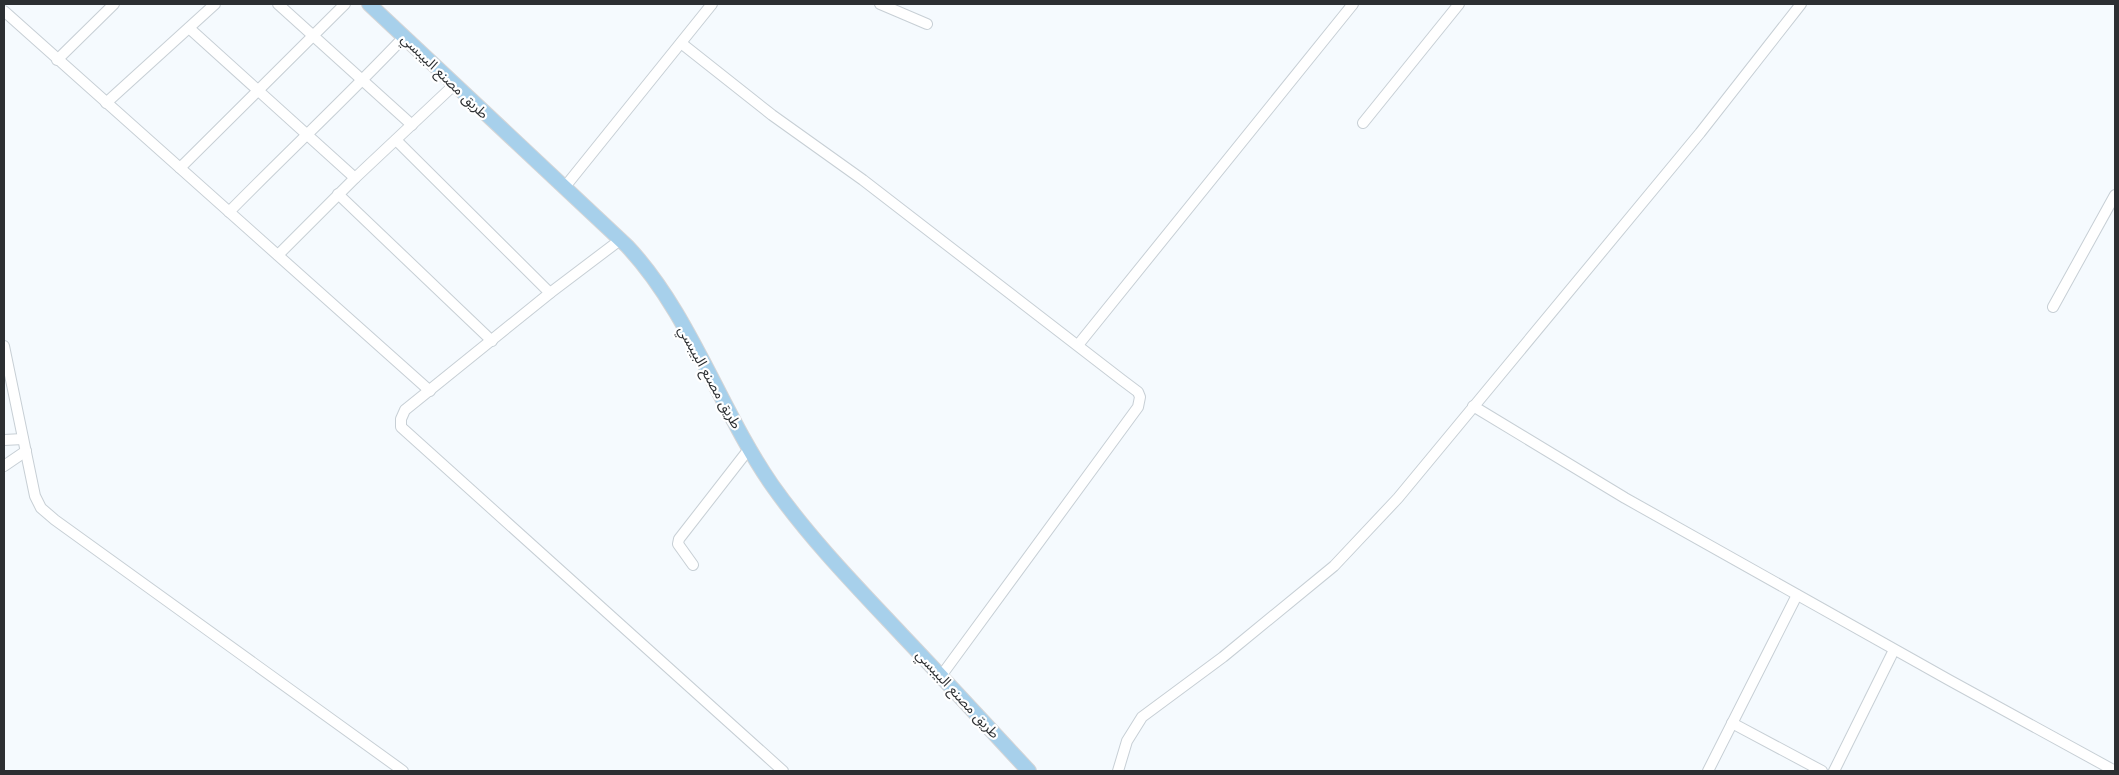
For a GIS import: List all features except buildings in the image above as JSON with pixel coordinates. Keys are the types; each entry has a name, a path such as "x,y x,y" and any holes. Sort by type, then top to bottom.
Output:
{"main road":[{"name":"طريق مصنع البيبسي","path":"369,4 620,240 646,267 771,484 858,588 942,676 1025,770"}],"street":[{"path":"57,60 114,4"},
{"path":"106,103 215,4"},
{"path":"278,4 412,125"},
{"path":"180,168 344,4"},
{"path":"564,188 712,4"},
{"path":"880,4 927,24"},
{"path":"1078,345 1353,4"},
{"path":"1364,122 1459,4"},
{"path":"1118,771 1127,741 1142,718 1238,646 1334,566 1398,498 1694,140 1801,4"},
{"path":"4,11 430,391"},
{"path":"189,28 355,178"},
{"path":"229,212 404,37"},
{"path":"681,43 772,115 871,186 1047,324 1078,345 1138,392 1140,397 1138,407 942,676"},
{"path":"278,255 338,194 454,85"},
{"path":"396,140 550,293"},
{"path":"338,194 492,341"},
{"path":"2053,307 2115,195"},
{"path":"620,240 550,293 405,410 401,419 401,426 783,771"},
{"path":"4,352 37,502 55,520 403,771"},
{"path":"1473,406 1625,498 1894,650 2115,771"},
{"path":"4,440 23,439"},
{"path":"693,566 678,544 679,539 750,449"},
{"path":"4,466 26,451"},
{"path":"1708,771 1797,595"},
{"path":"1834,771 1894,650"},
{"path":"1732,723 1822,771"}]}
